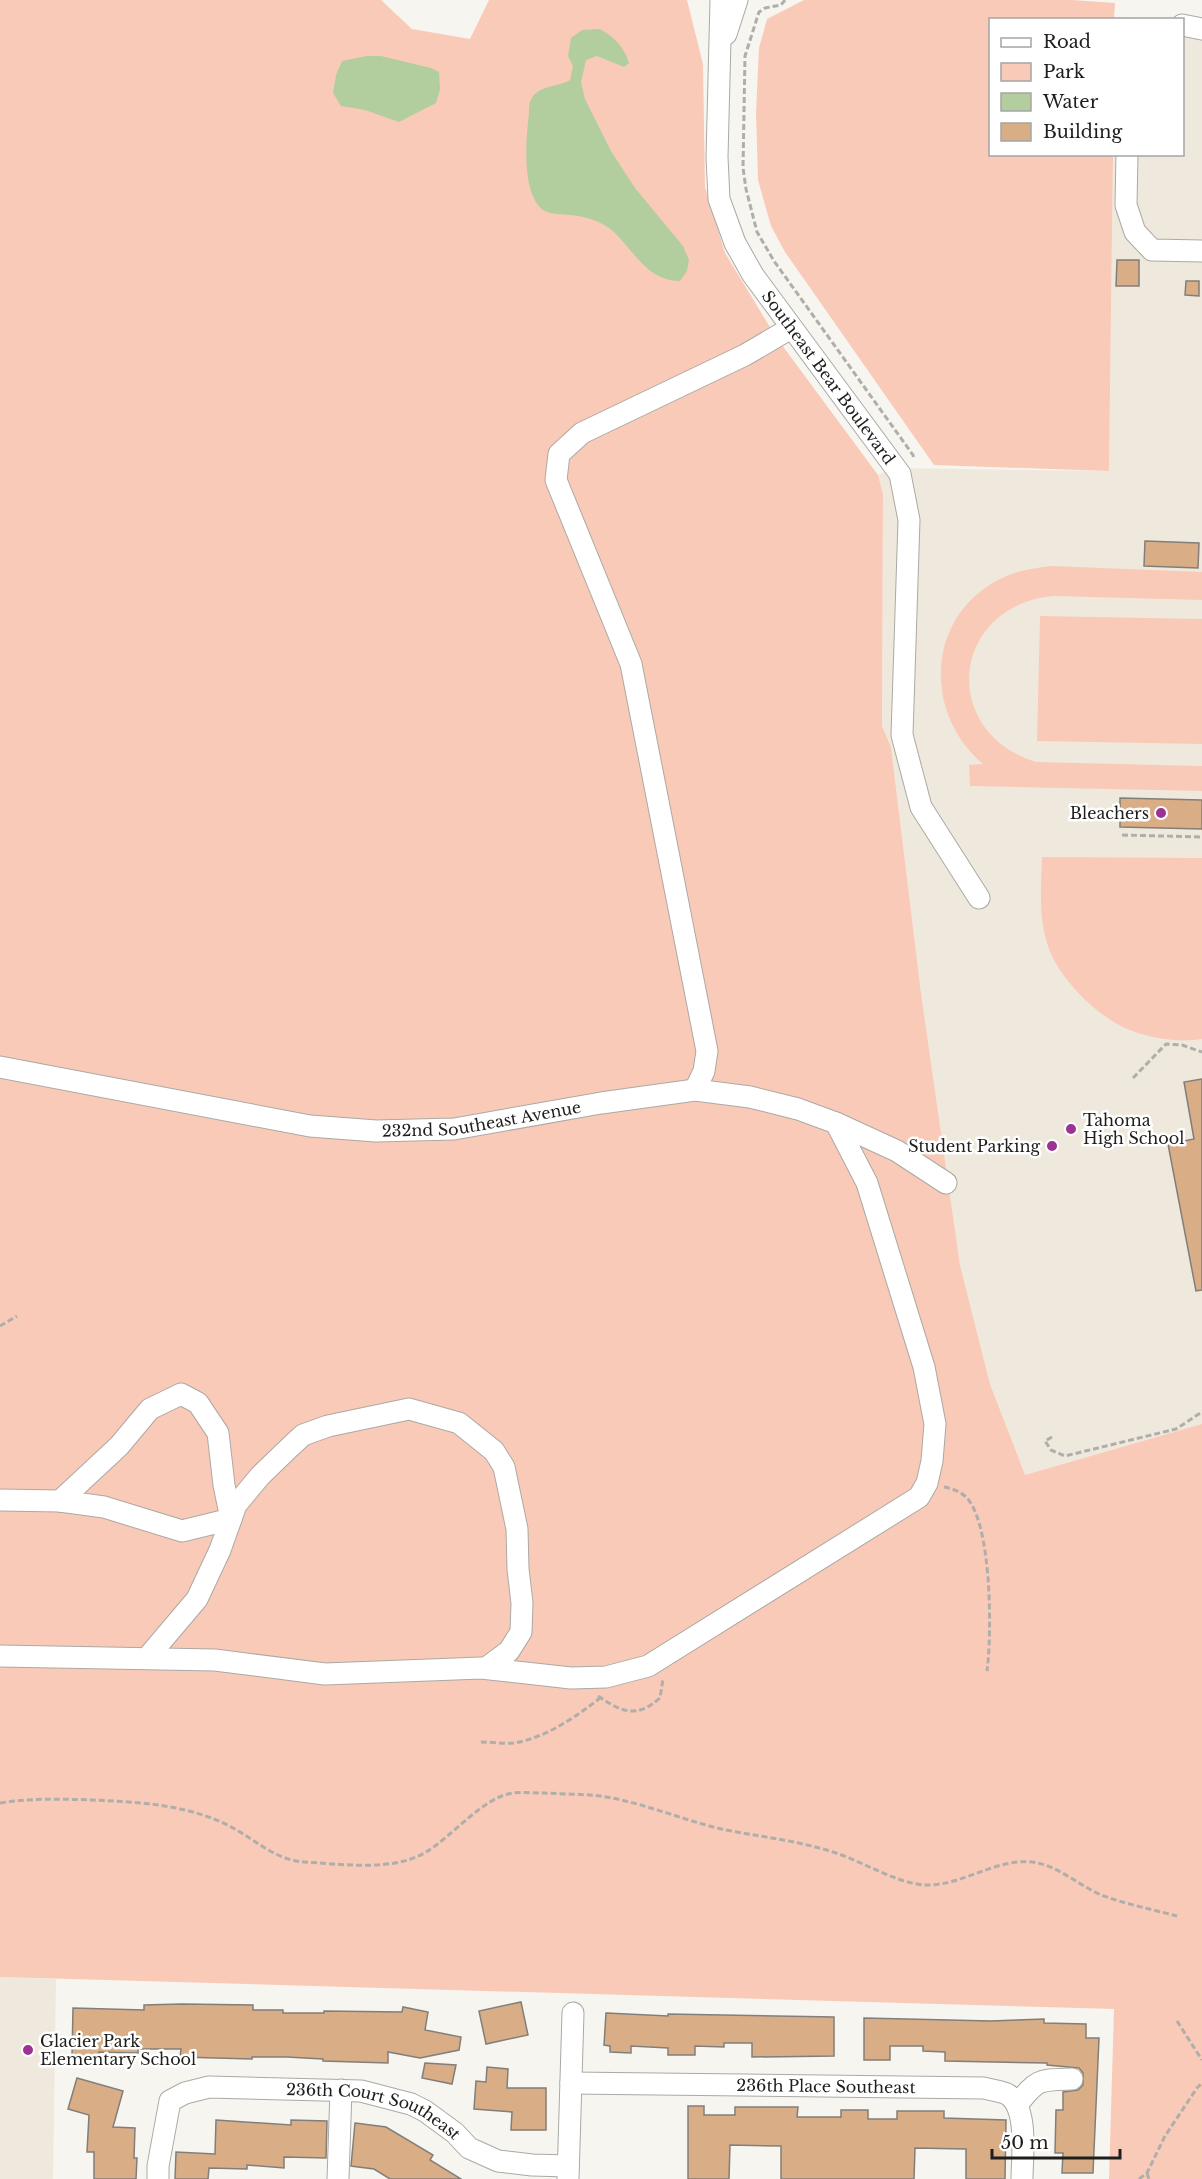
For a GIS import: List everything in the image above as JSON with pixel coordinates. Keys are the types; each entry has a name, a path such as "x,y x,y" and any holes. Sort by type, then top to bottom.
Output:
{"street":[{"name":"Southeast Bear Boulevard","path":"721,0 717,157 719,199 735,243 753,275 900,474 909,520 902,735 921,807 979,898"},
{"name":"Southeast Bear Boulevard","path":"718,60 737,0"},
{"path":"1184,25 1202,29"},
{"path":"1126,156 1126,205 1135,232 1152,250 1202,252"},
{"path":"695,1090 704,1071 707,1051 631,664 556,480 559,454 582,433 745,355 791,328"},
{"name":"232nd Southeast Avenue","path":"0,1068 310,1126 376,1131 454,1129 601,1103 695,1090 750,1097 798,1109 897,1151 946,1184"},
{"path":"0,1656 215,1660 325,1674 486,1668 570,1678 606,1677 648,1666 919,1497 927,1483 932,1461 935,1424 924,1367 867,1183 836,1124"},
{"path":"60,1501 118,1446 150,1409 181,1394 198,1403 218,1433 224,1485 231,1519"},
{"path":"147,1658 197,1599 236,1505 260,1476 303,1435 328,1426 409,1409 459,1424 494,1451 504,1467 517,1529 522,1603 521,1632 509,1651 486,1668"},
{"path":"0,1500 60,1501 104,1507 182,1531 231,1519"},
{"path":"568,2173 573,2013"},
{"path":"1022,2171 1022,2118 1017,2105 1032,2086 1042,2080 1072,2079"},
{"name":"236th Place Southeast","path":"570,2083 984,2088 1007,2094 1017,2105"},
{"name":"236th Court Southeast","path":"158,2179 158,2166 170,2101 185,2093 209,2087 361,2091 411,2104 425,2111 455,2133 469,2148 498,2161 568,2173"},
{"path":"338,2179 341,2090"}],"path":[{"path":"785,0 781,5 765,8 759,12 745,56 743,168 750,210 757,232 774,261 913,455 915,464"},
{"path":"1122,835 1202,837"},
{"path":"1133,1078 1166,1044 1182,1045 1202,1052"},
{"path":"0,1326 17,1316"},
{"path":"1052,1437 1045,1441 1051,1450 1065,1456 1176,1430 1202,1412"},
{"path":"927,1483 949,1487 965,1496 978,1517 986,1557 991,1645 987,1671"},
{"path":"570,1678 615,1707 634,1711 647,1710 660,1698 663,1679 656,1661"},
{"path":"481,1742 513,1743 546,1732 573,1719 600,1698"},
{"path":"0,1803 44,1798 126,1801 177,1808 224,1823 279,1856 299,1862 398,1864 425,1853 468,1820 484,1804 511,1793 601,1796 725,1829 802,1842 861,1862 895,1878 920,1885 942,1883 988,1868 1016,1862 1032,1862 1049,1866 1080,1885 1111,1898 1177,1916"},
{"path":"1177,2021 1202,2060"},
{"path":"1139,2179 1147,2173 1165,2136 1202,2083"},
{"path":"1147,2173 1149,2179"}],"shaded area":[{"name":"Tahoma High School","path":"1115,17 1202,18 1202,1624 1024,1475 990,1384 960,1265 921,993 891,747 882,726 883,494 878,475 892,468 1109,471 1113,156 1184,156 1184,18"},
{"name":"Glacier Park Elementary School","path":"0,1977 56,1979 53,2179 0,2179"}],"green space":[{"path":"0,0 381,0 412,29 470,39 489,0 687,0 703,64 705,187 725,253 776,337 878,475 883,494 882,726 891,747 921,993 960,1265 990,1384 1025,1475 1202,1424 1202,2179 1109,2179 1114,2009 0,1977"},
{"path":"804,0 1072,0 1115,3 1114,18 989,18 989,156 1113,156 1109,471 934,465 785,252 771,226 758,180 756,112 759,48 767,19"},
{"path":"1052,566 1202,572 1202,600 1054,596 1020,604 994,622 977,645 970,671 971,699 983,725 1004,747 1036,762 1202,766 1202,791 970,786 969,765 983,764 964,744 951,721 943,697 941,671 944,646 954,623 969,602 991,584 1021,571"},
{"path":"1040,616 1202,619 1202,744 1037,741"},
{"path":"1042,857 1202,858 1202,1039 1163,1039 1125,1028 1102,1014 1070,984 1054,960 1043,926"}],"water":[{"path":"600,29 618,43 629,63 624,67 597,56 586,60 581,82 585,99 611,151 635,188 683,246 689,260 687,271 680,281 668,280 648,269 618,236 600,223 585,217 546,212 536,202 531,191 526,150 530,101 543,89 570,80 573,66 568,56 571,38 582,30"},
{"path":"381,56 439,72 440,89 436,103 399,122 365,110 341,106 333,93 336,75 342,61"}],"building":[{"path":"1117,260 1139,260 1139,286 1116,286"},
{"path":"1186,281 1199,281 1199,296 1185,295"},
{"path":"1145,541 1199,543 1198,568 1144,566"},
{"name":"Bleachers","path":"1120,798 1202,800 1202,829 1120,827"},
{"path":"1202,1079 1202,1290 1196,1291 1168,1144 1194,1139 1184,1082"},
{"path":"521,2002 528,2035 486,2044 479,2011"},
{"path":"144,2005 253,2005 253,2010 283,2010 283,2013 402,2012 403,2007 428,2012 425,2030 461,2037 459,2050 420,2058 388,2052 388,2063 323,2061 323,2059 287,2057 252,2057 252,2059 180,2057 181,2049 138,2049 138,2053 99,2052 99,2059 72,2058 73,2008 144,2010"},
{"path":"606,2013 668,2016 668,2014 834,2017 834,2056 752,2057 752,2043 724,2043 724,2047 695,2046 695,2055 668,2055 668,2048 631,2046 631,2053 610,2052 610,2046 604,2045"},
{"path":"864,2018 991,2021 1044,2019 1044,2023 1086,2024 1086,2038 1099,2038 1093,2173 1062,2173 1063,2153 1055,2153 1056,2110 1063,2110 1063,2092 1078,2090 1083,2085 1083,2073 1079,2068 1047,2065 1047,2063 945,2061 945,2052 923,2051 923,2046 890,2046 890,2060 864,2060"},
{"path":"425,2063 456,2065 452,2084 422,2078"},
{"path":"487,2067 508,2069 507,2088 546,2088 546,2130 511,2130 512,2112 474,2109 476,2081 486,2082"},
{"path":"77,2078 123,2091 113,2127 135,2128 136,2179 94,2179 94,2152 87,2152 89,2115 68,2109"},
{"path":"688,2106 704,2106 704,2115 735,2115 735,2107 798,2107 797,2117 841,2117 841,2110 868,2110 868,2119 897,2119 897,2111 944,2111 944,2118 1006,2120 1005,2179 966,2179 966,2149 915,2148 914,2179 781,2179 781,2146 730,2145 729,2179 688,2179"},
{"path":"216,2120 291,2125 291,2120 327,2121 326,2158 284,2157 284,2168 247,2165 247,2169 209,2168 208,2179 175,2179 176,2152 215,2154"},
{"path":"355,2123 386,2127 433,2155 430,2160 461,2179 390,2179 374,2169 351,2166"}],"place":[{"name":"Bleachers","path":"1161,813"},
{"name":"Tahoma High School","path":"1071,1129"},
{"name":"Student Parking","path":"1052,1146"},
{"name":"Glacier Park Elementary School","path":"28,2050"}]}
